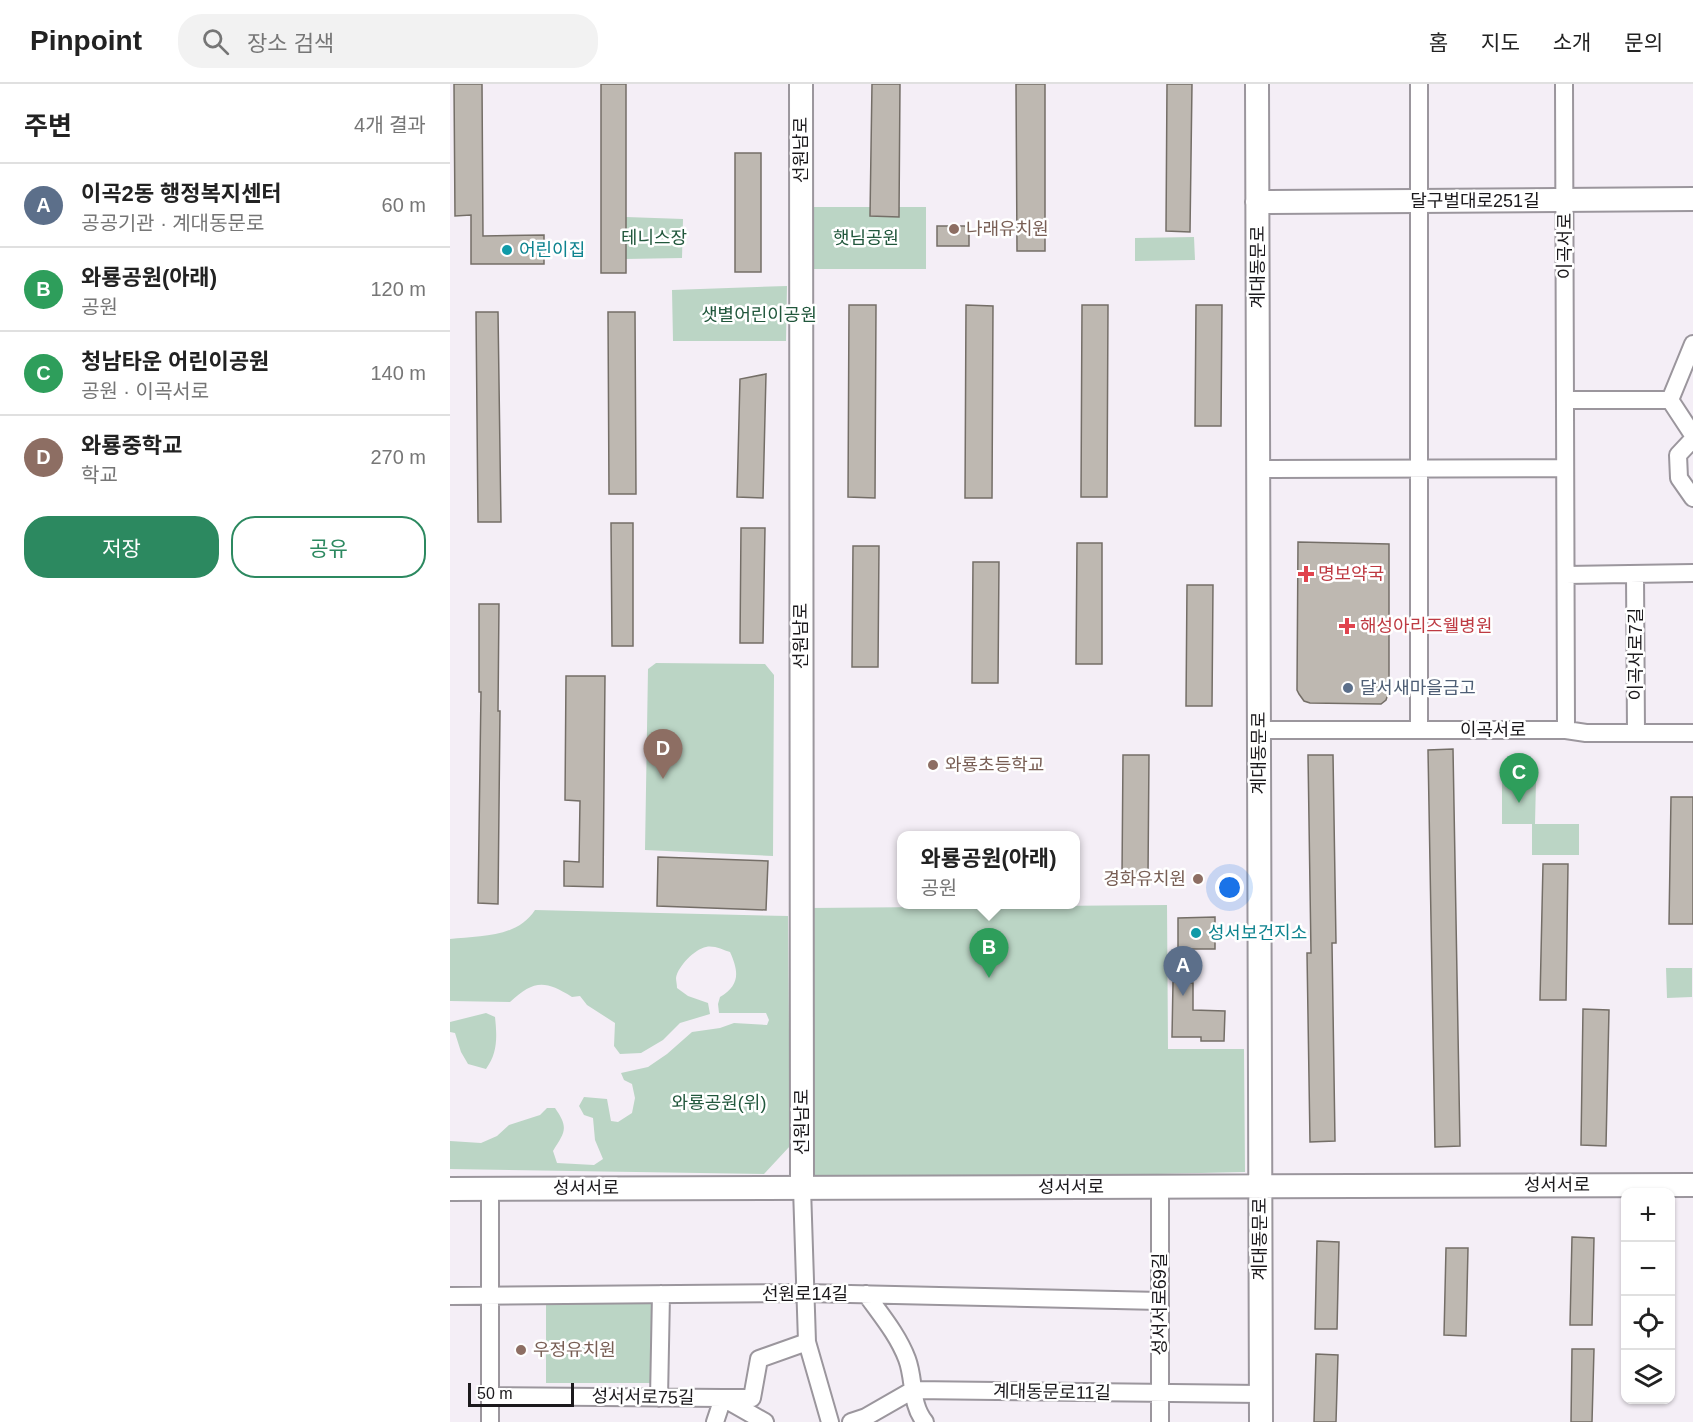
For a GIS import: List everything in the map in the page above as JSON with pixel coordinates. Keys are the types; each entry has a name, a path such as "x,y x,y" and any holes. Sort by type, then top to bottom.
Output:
{"main road":[{"name":"선원남로","path":"801,84 802,1188"},
{"name":"계대동문로","path":"1257,84 1261,1422"},
{"name":"달구벌대로251길","path":"1257,202 1693,199"},
{"name":"성서서로","path":"450,1189 1693,1185"}],"street":[{"path":"1419,84 1421,201 1419,730"},
{"name":"이곡서로","path":"1259,730 1566,730 1564,84"},
{"path":"1670,400 1693,344"},
{"path":"1565,400 1670,400"},
{"path":"1670,400 1693,437 1678,455 1679,478 1693,498"},
{"path":"1258,469 1565,468"},
{"path":"1566,575 1693,573"},
{"name":"이곡서로7길","path":"1635,574 1636,733"},
{"path":"1566,730 1586,733 1693,734"},
{"name":"성서서로69길","path":"1160,1187 1160,1422"},
{"path":"802,1188 807,1342 830,1422"},
{"path":"490,1189 490,1422"},
{"name":"선원로14길","path":"450,1296 805,1293 1160,1301"},
{"path":"659,1398 661,1294"},
{"path":"866,1294 894,1331 908,1360 918,1413 925,1422"},
{"name":"성서서로75길","path":"490,1396 752,1398 759,1359 807,1342"},
{"path":"851,1422 866,1417 913,1390"},
{"name":"계대동문로11길","path":"913,1390 1261,1394"},
{"path":"716,1422 723,1398 765,1422"}],"green space":[{"name":"햇님공원","path":"805,207 926,207 926,269 805,269"},
{"name":"테니스장","path":"626,217 683,219 682,258 625,259"},
{"path":"1194,237 1195,260 1135,261 1135,238"},
{"name":"샛별어린이공원","path":"787,286 786,341 673,341 672,290"},
{"path":"656,663 765,664 774,675 773,856 645,850 648,669"},
{"path":"1502,781 1536,781 1535,824 1579,824 1579,855 1532,855 1532,824 1502,824"},
{"path":"1167,905 1168,1049 1244,1049 1245,1172 812,1182 809,908 1080,909 1080,906"},
{"name":"와룡공원(위)","path":"535,910 788,916 790,1146 764,1174 450,1169 450,1141 481,1143 497,1136 509,1125 540,1115 547,1108 555,1108 564,1125 563,1134 553,1151 557,1163 594,1165 603,1159 595,1140 593,1118 584,1115 579,1106 584,1097 607,1099 611,1121 618,1122 632,1113 635,1098 632,1084 624,1080 621,1073 648,1067 692,1032 720,1028 734,1023 767,1025 769,1020 766,1013 719,1013 720,997 731,988 736,972 730,952 712,947 702,948 692,955 683,963 676,978 677,988 688,996 708,1003 710,1014 680,1023 663,1040 641,1053 620,1054 614,1046 615,1023 587,1005 580,996 572,997 554,987 532,986 510,1002 450,1001 450,939 485,936 508,931 527,919"},
{"path":"1666,968 1692,968 1692,997 1667,998"},
{"path":"486,1013 495,1017 496,1038 495,1051 486,1069 468,1064 461,1052 455,1033 450,1032 450,1022"},
{"path":"546,1304 654,1304 654,1383 546,1383"}],"building":[{"path":"454,84 482,84 483,236 544,235 544,264 471,264 471,215 455,216"},
{"path":"601,84 626,84 626,273 601,273"},
{"path":"872,84 900,84 899,217 870,216"},
{"path":"1016,84 1045,84 1045,251 1017,251"},
{"path":"1167,84 1192,84 1190,232 1166,231"},
{"path":"735,153 761,153 761,272 735,272"},
{"path":"937,226 965,226 969,232 969,246 937,246"},
{"path":"849,305 876,305 875,498 848,497"},
{"path":"966,305 993,306 992,498 965,498"},
{"path":"1082,305 1108,305 1107,497 1081,497"},
{"path":"1196,305 1222,305 1221,426 1195,426"},
{"path":"476,312 498,312 501,522 478,522"},
{"path":"608,312 635,312 636,494 609,494"},
{"path":"766,374 763,498 737,497 740,379"},
{"path":"611,523 633,523 633,646 612,646"},
{"path":"741,528 765,528 763,643 740,643"},
{"path":"1298,542 1389,544 1389,691 1386,700 1381,704 1310,703 1304,701 1299,694 1297,690"},
{"path":"1077,543 1102,543 1102,664 1076,664"},
{"path":"853,546 879,546 878,667 852,667"},
{"path":"973,562 999,562 998,683 972,683"},
{"path":"1187,585 1213,585 1212,706 1186,706"},
{"path":"479,604 499,604 498,904 478,903 481,692 479,692"},
{"path":"566,676 605,676 603,887 564,886 564,861 579,862 580,801 565,800"},
{"path":"1453,749 1460,1146 1435,1147 1428,750"},
{"path":"1123,755 1149,755 1148,876 1122,876"},
{"path":"1308,755 1333,755 1336,943 1332,943 1335,1141 1310,1142 1307,953 1311,953"},
{"path":"1671,797 1693,797 1693,924 1669,924"},
{"path":"658,857 768,861 766,910 657,906"},
{"path":"1543,864 1568,864 1566,1000 1540,1000"},
{"name":"성서보건지소","path":"1215,917 1215,949 1178,949 1178,918"},
{"path":"1173,982 1193,983 1193,1010 1225,1011 1224,1041 1201,1041 1201,1037 1172,1037"},
{"path":"1583,1009 1609,1010 1606,1146 1581,1145"},
{"path":"1572,1237 1594,1238 1592,1325 1570,1325"},
{"path":"1317,1241 1339,1242 1337,1329 1315,1329"},
{"path":"1446,1248 1468,1248 1466,1336 1444,1335"},
{"path":"1572,1349 1594,1349 1592,1422 1571,1422"},
{"path":"1316,1354 1338,1355 1336,1422 1314,1422"}],"place":[{"name":"나래유치원","path":"954,229"},
{"name":"어린이집","path":"507,250"},
{"name":"명보약국","path":"1306,574"},
{"name":"해성아리즈웰병원","path":"1347,626"},
{"name":"달서새마을금고","path":"1348,688"},
{"name":"와룡초등학교","path":"933,765"},
{"name":"와룡중학교","path":"663,779"},
{"name":"청남타운 어린이공원","path":"1519,803"},
{"name":"경화유치원","path":"1198,879"},
{"name":"성서보건지소","path":"1196,933"},
{"name":"와룡공원(아래)","path":"989,978"},
{"name":"이곡2동 행정복지센터","path":"1183,996"},
{"name":"우정유치원","path":"521,1350"}]}
